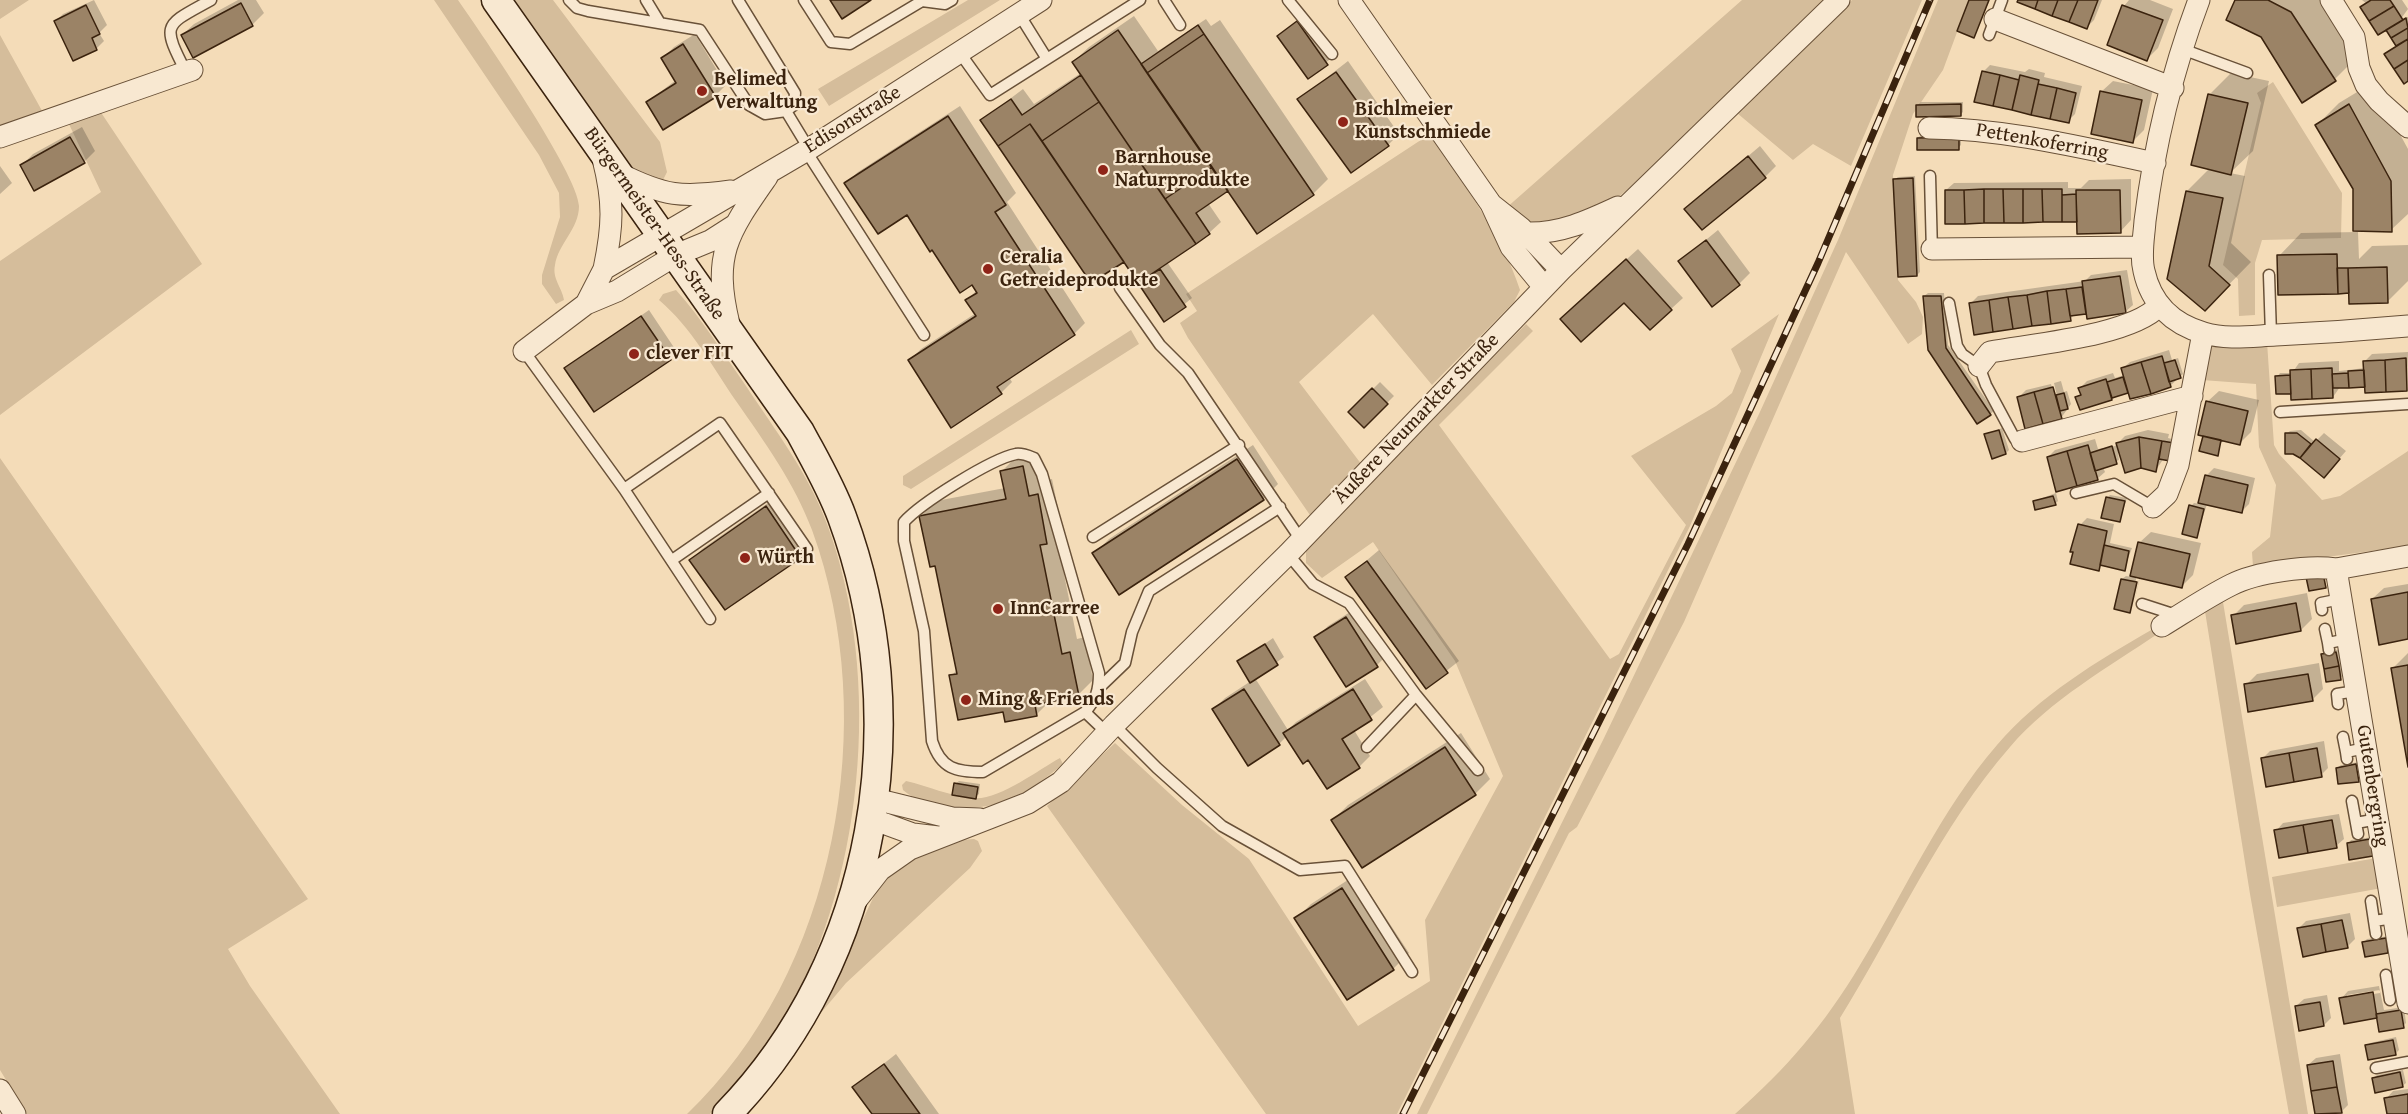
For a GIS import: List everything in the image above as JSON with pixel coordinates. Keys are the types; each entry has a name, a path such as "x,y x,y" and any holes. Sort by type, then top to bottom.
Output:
{"main road":[{"name":"Bürgermeister-Hess-Straße","path":"496,0 800,432 825,478 842,517 857,564 876,672 874,809"},
{"name":"Äußere Neumarkter Straße","path":"727,1114 761,1077 802,1015 833,954 861,878 874,809"}],"street":[{"name":"Edisonstraße","path":"669,245 741,189 807,150 1041,0"},
{"path":"1349,0 1491,204 1511,247 1544,287"},
{"name":"Äußere Neumarkter Straße","path":"851,908 872,879 888,864 910,849 1011,811 1045,794 1061,782 1110,729 1295,547 1544,287 1839,0"},
{"path":"2199,0 2182,49 2155,163 2142,247 2144,271 2159,306 2168,315 2203,333 2232,337 2408,326"},
{"path":"2331,0 2354,37 2359,68 2366,85 2379,101 2408,127"},
{"path":"1995,18 2173,88"},
{"path":"0,136 189,71"},
{"name":"Pettenkoferring","path":"1929,128 2011,133 2155,163"},
{"path":"586,304 604,269 613,214 612,193 600,147"},
{"path":"730,332 722,294 721,266 726,243 735,225 771,171"},
{"path":"618,173 654,190 691,196 741,189"},
{"path":"1524,231 1548,234 1565,230 1632,200"},
{"path":"1491,204 1524,231 1561,270"},
{"path":"604,269 669,245 710,241 735,225"},
{"path":"524,351 586,304 617,291 669,245"},
{"path":"1932,254 2142,247"},
{"path":"1979,366 1990,352 2122,327 2151,314 2159,306"},
{"path":"2153,507 2167,494 2173,483 2203,333"},
{"path":"2022,441 2192,396"},
{"path":"2171,621 2233,584 2271,574 2322,567 2336,569 2408,556"},
{"name":"Gutenbergring","path":"2336,569 2326,601 2353,753 2378,819 2384,920 2399,1001"},
{"name":"Äußere Neumarkter Straße","path":"874,809 984,820"},
{"name":"Äußere Neumarkter Straße","path":"874,809 913,834 940,837"},
{"path":"0,1090 15,1114"}],"lane":[{"path":"189,71 169,39 170,29 174,20 211,0"},
{"path":"569,0 577,8 588,11 700,30 749,105 765,114 786,111 794,105 795,93 738,0"},
{"path":"646,0 660,23"},
{"path":"804,0 831,42 839,45 850,44 922,1 945,4 952,0"},
{"path":"960,53 990,96 1140,0"},
{"path":"1164,0 1180,25"},
{"path":"1288,0 1332,54"},
{"path":"1019,14 1047,59"},
{"path":"2182,49 2247,73"},
{"path":"786,111 807,150 924,335"},
{"path":"1930,176 1932,254"},
{"path":"2269,275 2271,335"},
{"path":"1120,288 1160,345 1188,373 1280,507 1295,547 1313,584 1349,603 1416,695 1478,770"},
{"path":"1949,303 1957,346 1962,354 1979,366 1986,385 2015,439 2022,441"},
{"path":"524,351 624,489 710,619"},
{"path":"2280,412 2408,405"},
{"path":"624,489 720,423 807,549"},
{"path":"1093,537 1239,445"},
{"path":"1018,454 1034,458 1042,474 1099,673 1099,688 1093,703 1085,712 983,772 964,772 946,765 937,755 932,741 924,631 904,541 904,522 914,510 994,462 1018,454"},
{"path":"2076,494 2114,484 2153,507"},
{"path":"672,560 769,493"},
{"path":"1099,688 1125,663 1132,632 1149,591 1280,507"},
{"path":"2142,604 2171,621"},
{"path":"2325,629 2335,644"},
{"path":"1367,747 1416,695"},
{"path":"1085,712 1110,729 1157,768 1222,826 1300,870 1345,866 1412,972"},
{"path":"2343,737 2353,753"},
{"path":"2352,801 2357,828 2378,819"},
{"path":"2371,901 2384,920 2376,934"},
{"path":"2386,975 2399,1001"},
{"path":"2376,1068 2408,1062"}],"shaded area":[{"path":"0,0 29,0 0,19"},
{"path":"434,0 458,0 527,103 563,165 574,189 579,206 578,214 555,265 556,279 564,300 556,304 542,284 542,275 560,217 559,193 539,155"},
{"path":"510,0 553,0 660,142 667,172 661,184 644,178 632,167"},
{"path":"968,0 1000,0 829,106 818,89"},
{"path":"1742,0 1825,0 1646,175 1617,198 1541,229 1505,209"},
{"path":"1852,0 1922,0 1851,166 1813,144 1793,160 1737,113"},
{"path":"1938,0 1969,0 1943,70 1913,114 1893,175 1898,280 1916,302 1923,317 1922,334 1908,344 1846,252 1684,622 1577,827 1569,833 1427,1114 1417,1114 1604,738 1759,414 1838,240"},
{"path":"0,35 46,118 0,132"},
{"path":"2273,82 2342,193 2341,238 2262,240 2255,263 2255,315 2239,316 2238,279 2223,265 2261,103 2257,93"},
{"path":"100,111 202,264 0,415 0,261 101,192 68,122"},
{"path":"1430,134 1492,229 1520,290 1514,302 1432,385 1373,314 1299,382 1362,465 1312,518 1188,338 1180,323 1197,311 1186,294"},
{"path":"676,290 712,336 780,436 820,506 845,584 855,648 859,714 856,782 846,848 830,913 807,974 778,1029 763,1052 710,1114 687,1114 738,1056 779,990 810,918 832,841 842,762 843,682 833,604 805,513 778,463 701,348 681,322 659,300 663,294"},
{"path":"1779,314 1690,526 1397,1114 1266,1114 1047,806 1115,743 1182,805 1249,859 1358,1026 1430,981 1425,920 1503,776 1455,661 1373,542 1322,578 1306,563 1306,547 1526,324 1533,331 1439,425 1610,659 1619,654 1686,525 1631,456 1716,406 1732,393 1741,371 1731,349"},
{"path":"1131,330 1139,344 911,489 903,485 903,476"},
{"path":"2209,339 2267,342 2274,445 2279,454 2322,500 2340,496 2408,451 2408,546 2253,567 2252,552 2270,537 2276,485 2259,447 2256,384 2202,380"},
{"path":"0,458 308,899 228,949 250,986 340,1114 27,1114 0,1070"},
{"path":"2222,596 2308,1114 2289,1114 2250,894 2204,605"},
{"path":"2153,629 2159,633 2081,685 2026,730 1985,778 1940,844 1840,1018 1855,1114 1735,1114 1788,1063 1833,1007 1860,965 1940,824 1997,745 2013,727 2050,695 2090,667"},
{"path":"1060,758 1063,764 1035,785 1007,800 976,808 959,808 930,803 907,793 903,790 902,785 906,781 956,795 983,798 1018,784"},
{"path":"958,840 978,841 982,851 970,868 846,983 815,1020 875,894 889,871 906,857"},
{"path":"2376,858 2382,888 2277,907 2272,877"}],"building":[{"path":"830,0 871,0 842,19"},
{"path":"1969,0 1989,0 1974,38 1957,31"},
{"path":"2018,0 2038,0 2035,9 2017,2"},
{"path":"2038,0 2058,0 2052,16 2035,9"},
{"path":"2058,0 2078,0 2069,22 2052,16"},
{"path":"2078,0 2098,0 2087,29 2069,22"},
{"path":"2235,0 2268,0 2291,12 2336,81 2302,103 2261,37 2226,20"},
{"path":"2371,0 2390,0 2394,6 2369,21 2360,7"},
{"path":"241,3 253,26 193,58 181,35"},
{"path":"86,5 100,34 92,38 97,50 73,61 54,21"},
{"path":"2122,5 2163,20 2147,61 2107,45"},
{"path":"2394,6 2403,20 2378,35 2369,21"},
{"path":"2406,18 2408,28 2391,38 2386,30"},
{"path":"1297,21 1328,65 1308,79 1277,36"},
{"path":"1198,25 1204,34 1147,73 1141,64"},
{"path":"2408,28 2408,39 2396,46 2391,38"},
{"path":"1118,30 1212,167 1165,199 1072,62"},
{"path":"1204,34 1314,195 1257,234 1147,73"},
{"path":"2408,39 2408,60 2394,69 2384,54"},
{"path":"683,44 716,97 663,130 646,102 676,83 661,58"},
{"path":"2408,60 2408,81 2404,84 2394,69"},
{"path":"1982,71 2000,75 1993,106 1974,102"},
{"name":"Bichlmeier Kunstschmiede","path":"1336,72 1389,146 1351,173 1297,99"},
{"path":"1081,75 1099,102 1042,141 1030,124 998,146 980,120 1011,99 1022,115"},
{"path":"2000,75 2019,80 2012,110 1993,106"},
{"path":"2020,75 2039,80 2031,115 2012,110"},
{"path":"2038,84 2057,88 2050,119 2031,115"},
{"path":"2057,88 2076,93 2069,123 2050,119"},
{"path":"2100,91 2142,100 2133,143 2091,134"},
{"path":"2208,94 2248,103 2231,175 2191,165"},
{"name":"Barnhouse Naturprodukte","path":"1099,102 1196,244 1138,283 1042,141"},
{"path":"1961,104 1961,116 1916,117 1916,105"},
{"path":"2349,104 2391,181 2392,232 2353,231 2353,189 2315,125"},
{"name":"Ceralia Getreideprodukte","path":"948,116 1006,205 995,212 1075,335 997,387 1002,394 951,428 908,360 976,316 965,300 977,293 972,285 960,293 907,215 878,234 844,183"},
{"path":"1030,124 1124,262 1091,283 998,146"},
{"path":"70,137 85,163 34,191 20,165"},
{"path":"1959,137 1959,150 1917,150 1917,138"},
{"path":"1748,156 1766,178 1702,230 1684,209"},
{"path":"1212,167 1228,191 1196,213 1210,234 1196,244 1165,199"},
{"path":"1913,178 1917,276 1898,277 1893,179"},
{"path":"1984,189 1984,223 1965,224 1964,190"},
{"path":"1984,189 2003,189 2004,223 1984,223"},
{"path":"2003,189 2023,189 2023,223 2004,223"},
{"path":"2023,189 2042,189 2043,222 2023,223"},
{"path":"2042,189 2062,189 2062,222 2043,222"},
{"path":"1945,190 1964,190 1965,224 1945,224"},
{"path":"2076,190 2120,190 2121,233 2077,234"},
{"path":"2186,191 2223,198 2209,266 2230,285 2205,311 2167,279"},
{"path":"2076,194 2077,222 2062,222 2062,195"},
{"path":"1706,240 1740,285 1712,307 1678,261"},
{"path":"2337,254 2338,294 2278,295 2277,255"},
{"path":"1626,259 1672,310 1650,330 1624,303 1581,342 1560,319"},
{"path":"2387,267 2388,303 2349,304 2348,268"},
{"path":"2337,268 2348,268 2349,293 2338,294"},
{"path":"1160,269 1186,307 1164,322 1138,283"},
{"path":"2120,276 2126,313 2087,319 2082,281"},
{"path":"2082,287 2086,314 2070,316 2066,289"},
{"path":"2066,289 2071,321 2051,324 2047,291"},
{"path":"2047,291 2051,324 2032,326 2027,295"},
{"path":"2027,295 2032,326 2013,329 2008,297"},
{"path":"1923,296 1941,296 1946,348 1991,415 1977,424 1928,350"},
{"path":"2008,297 2013,329 1993,332 1989,300"},
{"path":"1989,300 1993,332 1974,335 1969,303"},
{"path":"641,316 671,360 594,412 564,368"},
{"path":"2162,356 2171,387 2151,394 2141,362"},
{"path":"2406,358 2407,391 2386,392 2385,360"},
{"path":"2175,360 2181,378 2169,382 2164,363"},
{"path":"2385,360 2386,392 2365,393 2363,361"},
{"path":"2141,362 2151,394 2130,399 2121,368"},
{"path":"2332,368 2333,398 2312,399 2311,369"},
{"path":"2311,369 2312,399 2291,400 2290,370"},
{"path":"2364,370 2365,387 2349,388 2348,371"},
{"path":"2348,373 2349,388 2333,388 2332,374"},
{"path":"2290,375 2291,394 2276,394 2275,376"},
{"path":"2123,377 2128,393 2112,398 2107,382"},
{"path":"2106,379 2112,400 2080,410 2075,397 2081,395 2078,388"},
{"path":"2053,387 2062,419 2043,424 2034,392"},
{"path":"1372,388 1388,404 1364,428 1348,412"},
{"path":"2034,392 2043,424 2025,429 2017,397"},
{"path":"2064,393 2068,409 2060,411 2056,395"},
{"path":"2206,401 2248,411 2240,445 2198,435"},
{"path":"1999,430 2006,454 1992,459 1984,434"},
{"path":"2285,433 2297,433 2311,444 2300,458 2293,454 2285,454"},
{"path":"2203,436 2221,440 2218,456 2199,451"},
{"path":"2139,437 2162,441 2156,472 2141,468"},
{"path":"2139,437 2141,468 2125,473 2116,443"},
{"path":"2316,439 2340,459 2324,478 2300,458"},
{"path":"2162,441 2174,443 2170,461 2159,459"},
{"path":"2088,445 2098,480 2077,486 2067,451"},
{"path":"2112,446 2117,464 2095,471 2090,453"},
{"path":"2067,451 2077,486 2056,492 2047,457"},
{"path":"1237,459 1264,500 1119,595 1092,553"},
{"name":"InnCarree","path":"1023,466 1029,496 1038,494 1047,544 1040,545 1062,654 1070,652 1079,696 1035,705 1037,716 1005,722 1003,712 958,720 949,675 957,674 935,566 930,567 919,516 1006,499 1000,471"},
{"path":"2205,475 2248,485 2242,513 2198,503"},
{"path":"2053,496 2056,505 2035,510 2033,501"},
{"path":"2106,497 2125,501 2120,522 2101,518"},
{"path":"2189,505 2204,509 2197,538 2182,534"},
{"path":"766,506 801,558 725,610 689,560"},
{"path":"2078,524 2107,531 2099,571 2070,564 2073,552 2070,552"},
{"path":"2138,542 2190,554 2182,588 2130,576"},
{"path":"2104,545 2129,551 2125,571 2100,565"},
{"path":"1367,561 1448,673 1426,689 1345,577"},
{"path":"2323,573 2326,588 2309,591 2306,577"},
{"path":"2121,579 2137,582 2130,613 2114,609"},
{"path":"2408,592 2408,639 2379,645 2371,599"},
{"path":"2296,603 2301,631 2236,644 2231,615"},
{"path":"1346,617 1378,667 1346,687 1314,637"},
{"path":"1265,644 1278,665 1250,683 1237,661"},
{"path":"2336,652 2339,666 2324,669 2321,654"},
{"path":"2408,665 2408,767 2391,668"},
{"path":"2339,666 2341,680 2326,682 2324,669"},
{"path":"2308,674 2313,701 2248,712 2244,684"},
{"path":"1244,689 1280,745 1248,766 1212,709"},
{"path":"1353,689 1372,720 1342,739 1360,768 1327,789 1308,760 1303,764 1283,733"},
{"path":"1445,747 1476,795 1362,868 1331,820"},
{"path":"2317,748 2322,777 2294,782 2289,753"},
{"path":"2289,753 2294,782 2266,787 2261,758"},
{"path":"2356,764 2359,782 2338,784 2336,768"},
{"path":"954,783 978,787 976,799 952,795"},
{"path":"2332,820 2337,848 2308,853 2303,825"},
{"path":"2303,825 2308,853 2279,858 2274,830"},
{"path":"2370,839 2373,856 2349,860 2347,843"},
{"path":"1342,888 1394,970 1347,1000 1294,918"},
{"path":"2342,920 2348,948 2326,952 2321,924"},
{"path":"2321,924 2326,952 2303,957 2297,928"},
{"path":"2386,938 2388,953 2365,957 2362,942"},
{"path":"2373,992 2377,1018 2344,1024 2339,998"},
{"path":"2320,1002 2324,1026 2299,1031 2295,1006"},
{"path":"2401,1010 2404,1028 2379,1032 2376,1014"},
{"path":"2393,1040 2396,1055 2368,1060 2365,1045"},
{"path":"2333,1061 2337,1087 2311,1091 2307,1065"},
{"path":"884,1064 920,1114 872,1114 852,1087"},
{"path":"2400,1072 2403,1087 2375,1093 2372,1078"},
{"path":"2337,1087 2342,1113 2315,1114 2311,1091"},
{"path":"2408,1094 2408,1114 2387,1114 2384,1098"}],"railway":[{"path":"1403,1114 1688,544 1818,263 1930,0"}],"place":[{"name":"Belimed Verwaltung","path":"702,91"},
{"name":"Bichlmeier Kunstschmiede","path":"1343,122"},
{"name":"Barnhouse Naturprodukte","path":"1103,170"},
{"name":"Ceralia Getreideprodukte","path":"988,269"},
{"name":"clever FIT","path":"634,354"},
{"name":"Würth","path":"745,558"},
{"name":"InnCarree","path":"998,609"},
{"name":"Ming & Friends","path":"966,700"}]}
